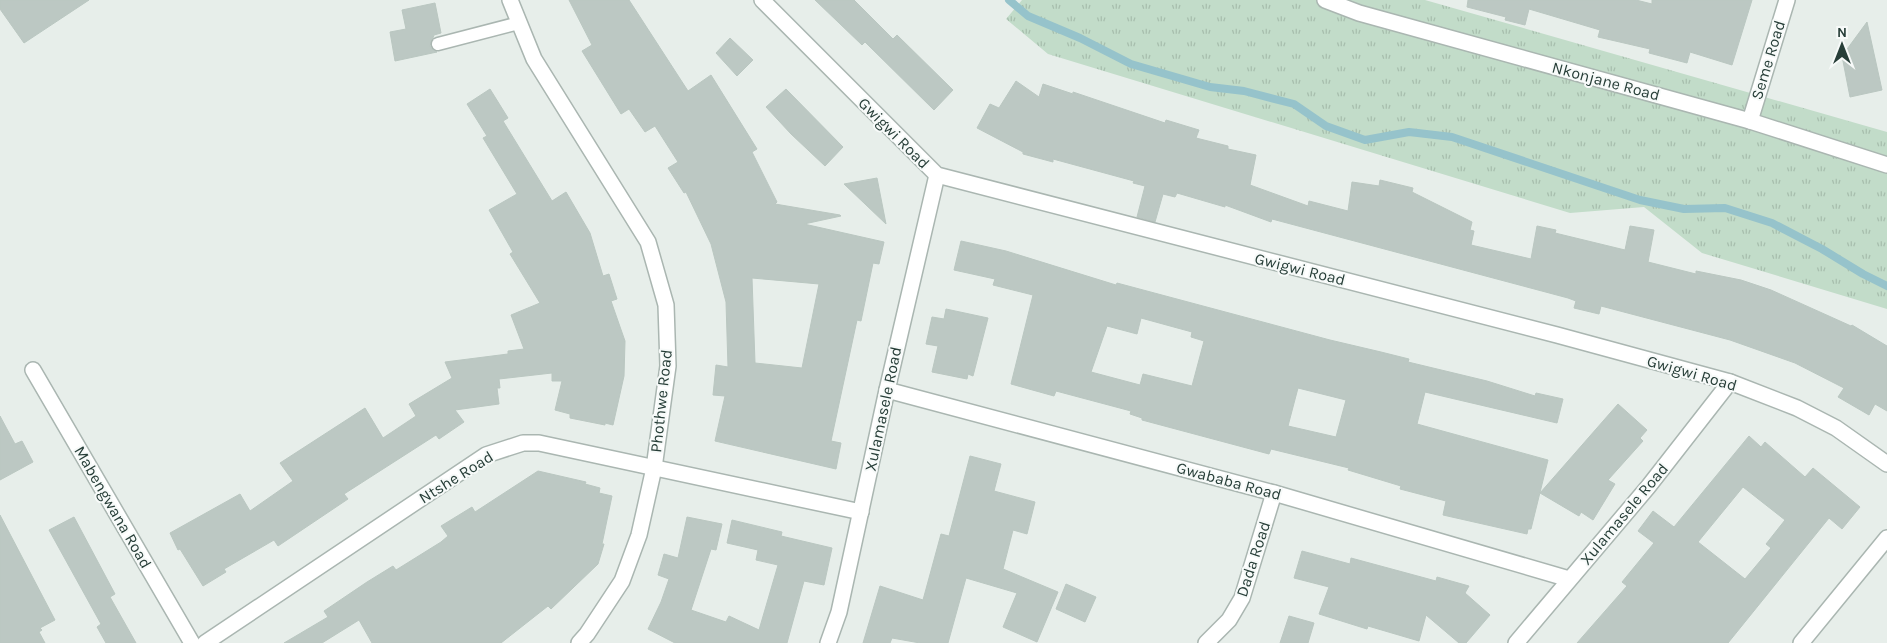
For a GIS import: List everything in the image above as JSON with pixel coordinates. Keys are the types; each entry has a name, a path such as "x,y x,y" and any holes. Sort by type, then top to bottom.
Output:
{"street":[{"name":"Phothwe Road","path":"510,0 534,59 648,242 666,306 668,366 654,468 639,535 622,581 579,643"},
{"name":"Gwigwi Road","path":"762,0 937,174 1557,335 1730,382 1797,408 1836,428 1887,464"},
{"name":"Nkonjane Road","path":"1325,0 1359,13 1750,121 1887,165"},
{"name":"Seme Road","path":"1750,121 1787,0"},
{"name":"Xulamasele Road","path":"828,643 839,612 887,390 937,174"},
{"name":"Mabengwana Road","path":"34,370 192,643"},
{"name":"Xulamasele Road","path":"1516,643 1648,486 1730,382"},
{"name":"Gwababa Road","path":"887,390 1274,493 1569,579"},
{"name":"Ntshe Road","path":"205,643 486,455 523,443 539,443 860,512"},
{"name":"Dada Road","path":"1206,643 1229,620 1242,598 1274,493"},
{"path":"1801,643 1887,538"}],"lane":[{"path":"438,44 519,23"}],"green space":[{"path":"1022,0 1425,0 1887,132 1887,309 1702,253 1644,207 1570,213 1048,54 1006,19"}],"building":[{"path":"0,0 89,0 24,43 0,9"},
{"path":"569,0 629,0 688,91 711,75 757,149 752,152 777,202 775,204 840,215 804,224 884,242 879,264 873,263 861,321 857,320 831,441 841,443 836,469 715,441 725,396 713,395 716,365 728,367 726,302 711,244 686,192 684,193 668,168 678,162 655,126 645,132 629,109 621,114 582,51 592,45","holes":["752,278 819,284 802,368 755,363"]},
{"path":"815,0 854,0 893,39 897,35 953,90 934,110 865,42 862,45"},
{"path":"1468,0 1636,0 1652,4 1652,0 1752,0 1732,65 1690,52 1687,63 1649,53 1650,49 1598,37 1600,30 1529,9 1525,25 1505,20 1506,17 1467,7"},
{"path":"435,3 441,33 434,35 430,46 437,52 395,61 390,32 406,29 402,10"},
{"path":"1867,22 1882,90 1850,97 1842,56"},
{"path":"730,38 753,60 737,76 716,53"},
{"path":"1016,81 1039,97 1043,84 1073,94 1073,92 1165,123 1166,120 1199,130 1196,138 1228,146 1228,149 1256,155 1250,185 1308,206 1309,201 1348,211 1352,182 1379,186 1380,180 1413,188 1412,192 1472,222 1470,230 1474,231 1471,245 1531,259 1537,226 1556,230 1555,233 1625,250 1630,226 1654,230 1648,262 1696,274 1696,271 1741,280 1771,290 1852,325 1887,346 1887,411 1875,404 1869,415 1838,397 1844,388 1795,363 1730,340 1601,306 1599,314 1574,308 1576,301 1568,298 1272,219 1271,222 1225,205 1225,207 1177,193 1175,197 1163,194 1155,222 1137,217 1145,186 1133,183 1134,181 1053,159 1053,162 1023,154 1023,152 977,128 990,104 999,108"},
{"path":"490,89 508,118 503,121 552,201 566,192 590,233 603,276 609,274 617,299 611,301 625,341 624,376 613,425 570,418 570,414 555,410 562,381 552,381 552,373 499,379 500,388 497,388 499,404 455,410 464,422 439,439 436,435 344,494 348,499 278,546 274,540 224,569 226,572 203,586 180,549 178,550 170,533 240,494 250,511 293,481 280,463 365,408 383,438 416,416 409,404 452,378 445,362 508,354 508,351 524,349 511,315 540,303 510,254 513,252 489,210 517,194 483,138 487,136 467,104"},
{"path":"786,89 843,147 825,166 766,107"},
{"path":"877,178 886,224 844,184"},
{"path":"961,241 1006,251 1116,285 1117,283 1330,340 1409,359 1408,362 1487,381 1535,396 1536,393 1563,399 1557,423 1425,392 1417,424 1548,460 1531,529 1528,529 1527,534 1443,515 1446,501 1400,489 1401,486 1348,470 1349,468 1271,449 1269,454 1142,420 1142,418 1130,414 1131,411 1056,391 1054,396 1011,384 1033,295 993,285 995,279 954,270","holes":["1141,318 1192,332 1191,337 1204,341 1192,386 1143,374 1140,385 1091,372 1107,326 1137,334","1298,388 1346,400 1336,437 1288,426"]},
{"path":"946,309 988,318 973,376 968,374 967,379 932,372 938,346 926,344 932,317 944,319"},
{"path":"1618,404 1647,430 1640,438 1643,441 1608,480 1615,484 1593,520 1581,512 1579,516 1540,493"},
{"path":"0,416 15,444 22,441 33,462 0,480"},
{"path":"1749,436 1761,447 1765,442 1805,477 1813,468 1860,507 1842,529 1829,518 1728,643 1577,643 1627,586 1622,582 1654,543 1638,531 1653,511 1674,527","holes":["1743,487 1785,520 1766,544 1771,548 1745,579 1698,542"]},
{"path":"970,456 1001,464 994,491 1035,502 1027,534 1013,530 1003,569 1058,592 1037,642 1003,627 1017,593 966,578 948,643 920,643 892,638 890,643 863,643 880,586 923,600 941,534 949,536"},
{"path":"538,471 586,482 585,484 600,488 599,493 612,496 602,544 604,544 598,564 551,609 548,606 501,643 372,643 359,620 322,643 284,643 328,617 324,611 367,582 393,566 396,570 441,542 448,536 441,526 472,507 475,512"},
{"path":"0,515 55,620 40,628 42,630 39,632 45,643 0,643"},
{"path":"74,517 115,594 110,597 136,643 106,643 97,627 101,624 49,530"},
{"path":"687,517 722,524 716,550 711,549 691,610 726,622 729,616 759,630 778,565 756,560 758,550 727,543 732,520 782,532 781,536 832,548 824,585 804,581 787,643 675,643 648,629 661,602 669,579 658,575 664,554 678,558"},
{"path":"1302,551 1350,564 1351,558 1436,581 1437,577 1469,586 1465,593 1490,615 1466,643 1459,643 1426,615 1419,641 1368,626 1367,629 1319,614 1329,587 1294,578"},
{"path":"1066,584 1096,597 1085,622 1056,609"},
{"path":"1289,616 1314,623 1308,643 1280,643"}],"waterway":[{"path":"1009,0 1028,16 1080,38 1131,64 1210,87 1244,91 1294,104 1326,126 1365,140 1409,132 1452,137 1640,200 1684,209 1725,208 1772,223 1887,286"}]}
